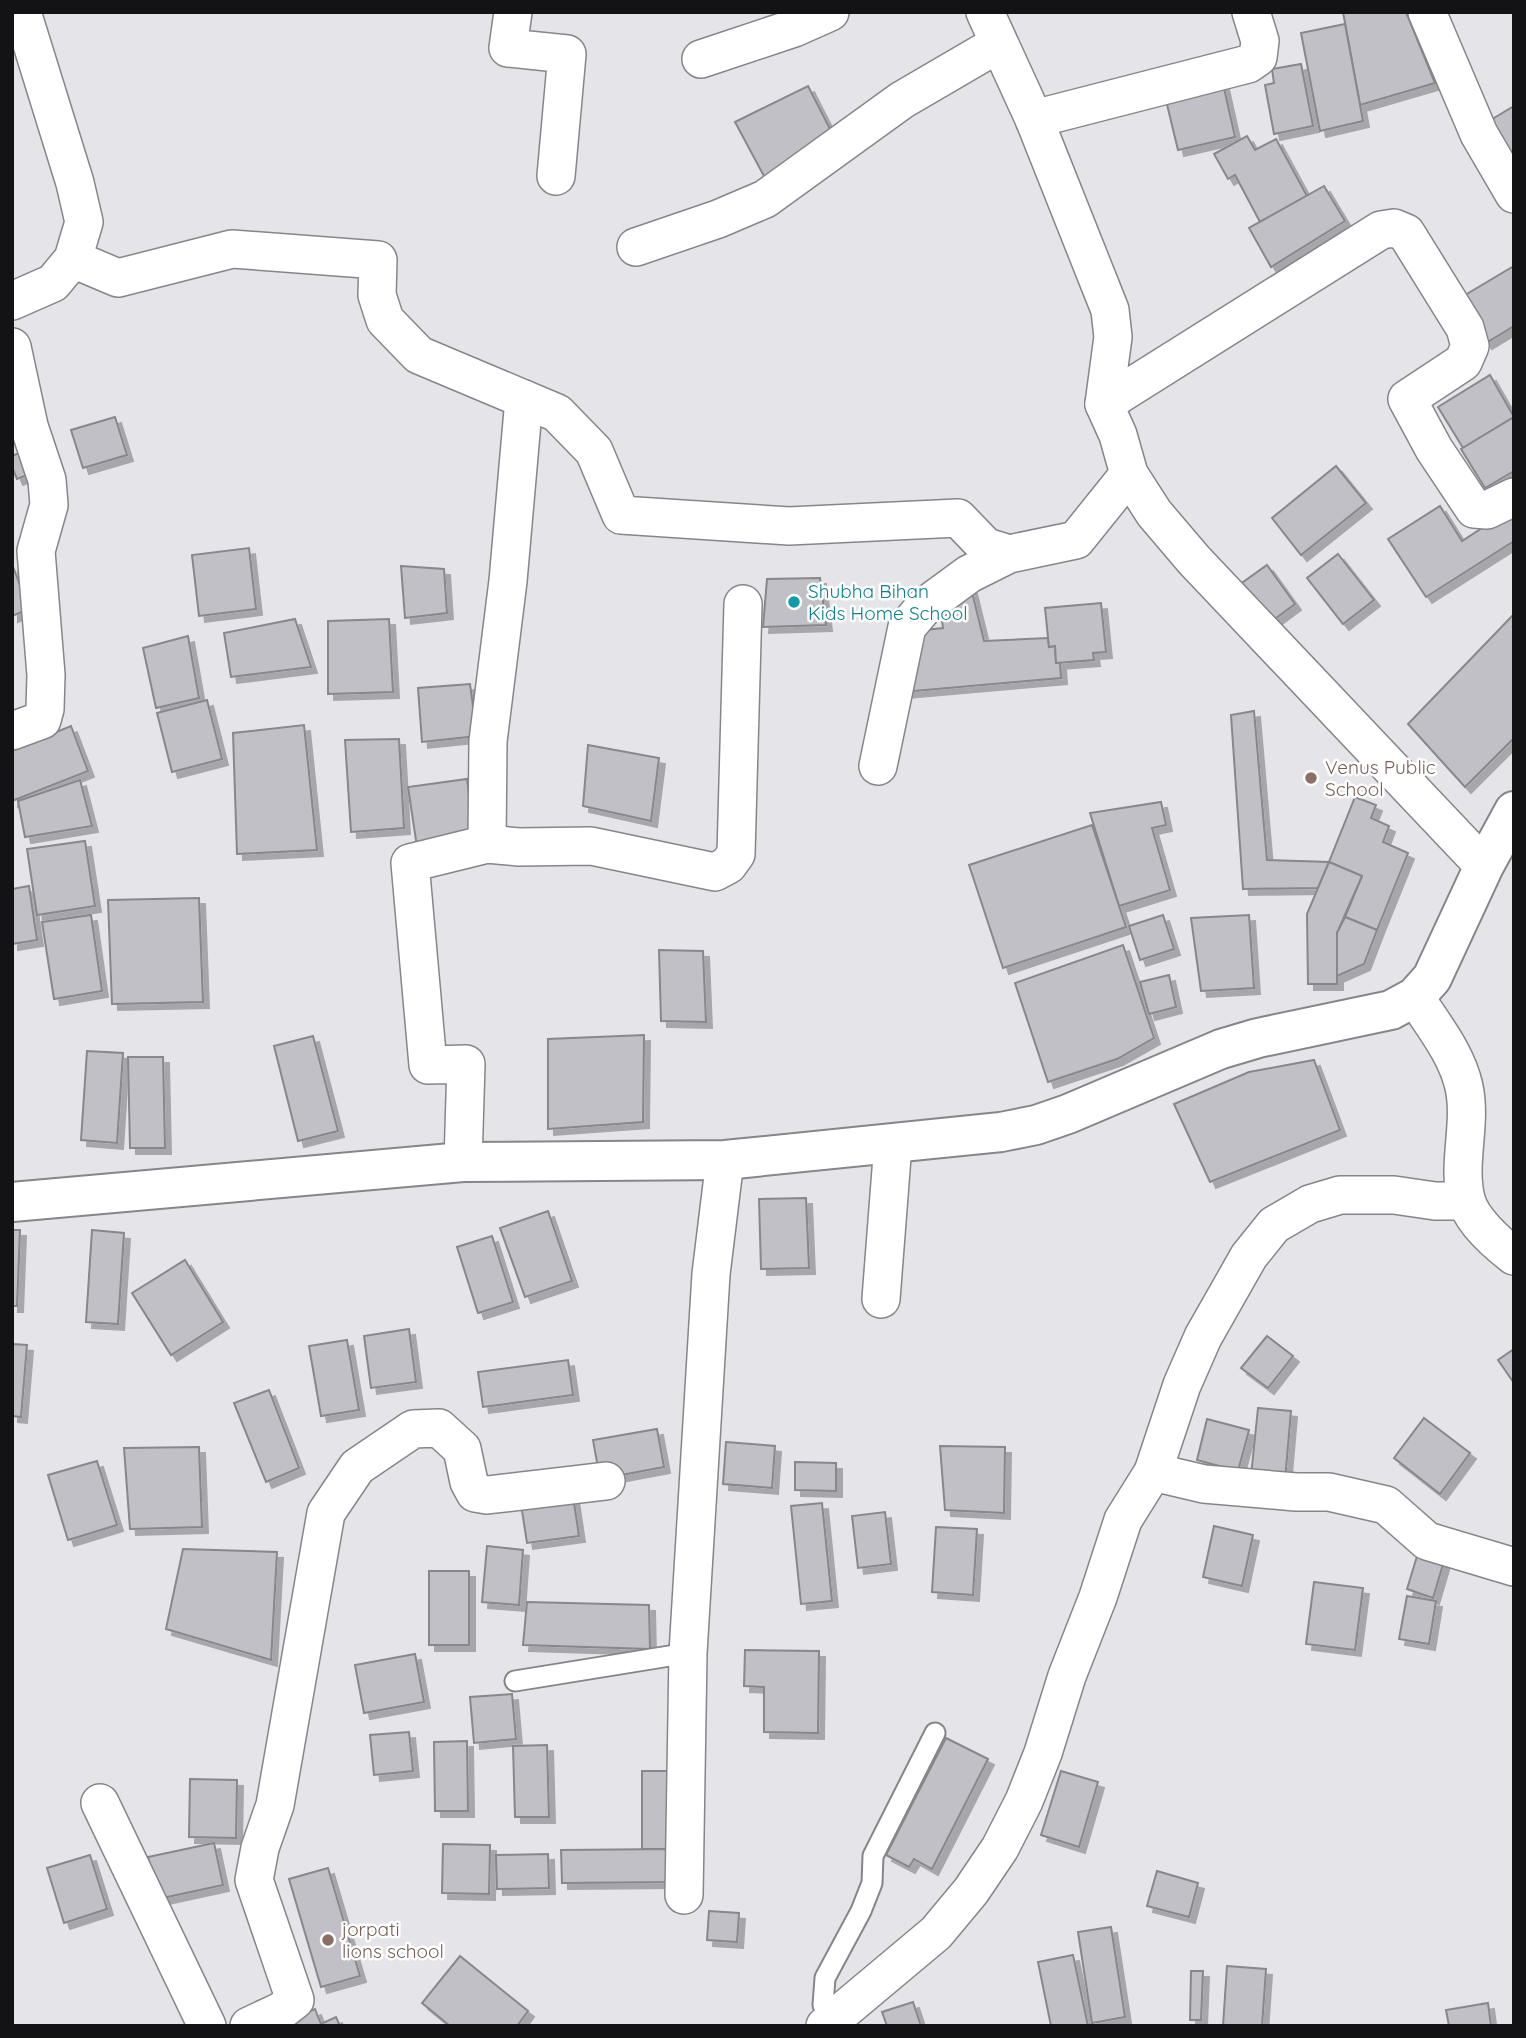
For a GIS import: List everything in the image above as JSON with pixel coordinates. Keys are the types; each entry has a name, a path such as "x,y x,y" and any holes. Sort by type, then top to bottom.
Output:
{"main road":[{"path":"12,1202 464,1162 725,1160 1001,1132 1036,1125 1220,1049 1258,1038 1391,1010 1415,997 1432,978 1484,866 1514,811"}],"street":[{"path":"12,301 53,283 73,259 84,222 75,183 22,12"},
{"path":"513,12 508,48 567,54 556,176"},
{"path":"702,59 794,28 830,12"},
{"path":"1034,119 1248,64 1258,57 1260,41 1251,12"},
{"path":"1427,12 1479,134 1514,194"},
{"path":"636,247 718,219 765,199 902,100 992,28 1034,119 1110,310 1113,337 1104,404 1118,435 1129,474 1154,513 1194,560 1484,866"},
{"path":"1104,404 1381,230 1394,228 1406,233 1465,328 1470,346 1462,362 1407,399 1434,449 1474,509 1487,510 1514,496"},
{"path":"73,259 118,278 232,249 378,260 377,295 386,320 419,355 557,413 594,451 621,515 789,526 958,518 986,547 1009,554"},
{"path":"12,348 29,426 47,480 49,505 36,551 46,675 45,709 42,720 12,732"},
{"path":"487,844 488,741 508,581 524,399"},
{"path":"878,766 906,627 942,592 1009,554 1076,540 1129,474"},
{"path":"464,1162 466,1064 428,1065 410,863 487,844 591,846 715,872 728,865 736,854 743,604"},
{"path":"1415,997 1450,1052 1464,1086 1468,1124 1464,1164 1466,1201 1489,1236 1514,1256"},
{"path":"881,1299 893,1144"},
{"path":"684,1895 688,1653 711,1274 725,1160"},
{"path":"829,2023 936,1933 971,1891 1000,1848 1024,1801 1043,1753 1067,1676 1098,1597 1123,1520 1153,1472 1182,1385 1203,1337 1249,1256 1274,1225 1311,1204 1340,1195 1394,1195 1435,1201 1466,1201"},
{"path":"249,2026 281,2011 295,2000 254,1880 260,1848 275,1805 326,1513 357,1467 413,1429 439,1428 462,1449 474,1493 487,1495 606,1481"},
{"path":"1153,1472 1204,1484 1296,1492 1329,1492 1386,1506 1427,1541 1514,1567"},
{"path":"100,1803 206,2026"}],"lane":[{"path":"515,1681 688,1653"},
{"path":"829,2023 823,2006 825,1978 862,1911 872,1883 873,1856 935,1733"}],"building":[{"path":"1343,12 1406,12 1435,83 1360,105"},
{"path":"1345,24 1363,121 1320,131 1301,33"},
{"path":"1301,64 1313,126 1274,134 1265,85 1274,83 1272,69"},
{"path":"1222,79 1235,137 1178,150 1164,92"},
{"path":"808,86 830,129 765,178 735,122"},
{"path":"1514,106 1514,163 1489,121"},
{"path":"1247,136 1255,150 1276,139 1307,196 1260,222 1235,175 1228,179 1214,154"},
{"path":"1324,186 1345,221 1271,267 1249,228"},
{"path":"1514,266 1514,326 1486,343 1460,298"},
{"path":"1490,375 1514,417 1463,448 1438,407"},
{"path":"115,417 127,455 83,468 71,430"},
{"path":"1514,417 1514,471 1485,488 1461,449"},
{"path":"26,450 35,472 17,479 12,467 12,456"},
{"path":"1336,466 1366,503 1301,555 1272,518"},
{"path":"1440,506 1462,541 1514,507 1514,541 1426,597 1388,539"},
{"path":"249,548 256,609 199,616 192,555"},
{"path":"1338,554 1374,600 1343,624 1307,578"},
{"path":"12,564 29,609 12,616"},
{"path":"1267,565 1295,604 1268,624 1239,585"},
{"path":"401,566 444,569 447,613 405,618"},
{"name":"Shubha Bihan Kids Home School","path":"820,578 826,625 763,627 767,579"},
{"path":"971,588 984,641 1048,638 1049,647 1055,646 1056,663 1060,663 1061,678 903,692 915,631 943,628 940,605"},
{"path":"1101,603 1106,652 1093,653 1094,660 1056,663 1055,646 1049,647 1045,608"},
{"path":"1514,614 1514,738 1465,787 1408,724"},
{"path":"295,619 311,667 231,677 224,633"},
{"path":"389,619 393,692 328,694 328,621"},
{"path":"188,636 199,698 156,708 143,648"},
{"path":"470,684 477,736 422,742 418,688"},
{"path":"207,700 222,759 172,772 157,713"},
{"path":"1254,711 1267,860 1329,862 1318,888 1243,889 1231,715"},
{"path":"304,725 317,850 237,854 233,733"},
{"path":"71,726 88,771 12,801 12,750"},
{"path":"399,739 404,828 351,832 345,740"},
{"path":"588,745 659,758 651,821 583,806"},
{"path":"467,779 475,839 417,847 408,787"},
{"path":"80,780 92,826 25,837 18,801"},
{"path":"1355,797 1376,805 1371,818 1389,826 1383,842 1408,853 1377,930 1345,917 1362,876 1329,862"},
{"path":"1161,802 1166,825 1152,828 1170,890 1119,906 1090,813"},
{"path":"1092,825 1126,927 1003,968 969,865"},
{"path":"85,841 95,906 37,915 27,849"},
{"path":"1329,862 1362,876 1337,933 1337,984 1308,984 1307,914"},
{"path":"29,886 37,940 12,944 12,889"},
{"path":"199,898 203,1002 112,1004 108,900"},
{"path":"91,915 102,991 54,999 42,922"},
{"path":"1163,915 1174,949 1140,960 1129,926"},
{"path":"1249,915 1254,988 1201,991 1191,918"},
{"path":"1345,917 1377,930 1364,964 1337,976 1337,933"},
{"path":"1123,945 1154,1038 1117,1059 1048,1082 1015,983"},
{"path":"659,950 703,951 706,1022 661,1021"},
{"path":"1169,975 1176,1007 1149,1014 1140,982"},
{"path":"644,1035 643,1122 548,1129 548,1039"},
{"path":"313,1036 338,1131 298,1141 274,1046"},
{"path":"87,1051 123,1053 117,1143 81,1140"},
{"path":"128,1057 163,1057 165,1148 130,1148"},
{"path":"1314,1060 1340,1130 1210,1182 1174,1104 1249,1072"},
{"path":"806,1198 809,1268 761,1269 759,1199"},
{"path":"548,1211 572,1281 525,1297 500,1228"},
{"path":"12,1230 20,1230 17,1306 12,1306"},
{"path":"92,1230 124,1233 118,1324 86,1322"},
{"path":"492,1236 513,1302 478,1313 457,1247"},
{"path":"185,1260 223,1322 171,1355 132,1293"},
{"path":"409,1329 416,1382 371,1388 364,1336"},
{"path":"1267,1336 1293,1356 1268,1388 1241,1368"},
{"path":"347,1340 359,1410 321,1416 309,1346"},
{"path":"12,1344 27,1345 21,1417 12,1416"},
{"path":"1514,1349 1514,1383 1498,1360"},
{"path":"568,1360 573,1395 483,1407 478,1372"},
{"path":"269,1390 299,1468 266,1482 234,1403"},
{"path":"1258,1408 1291,1411 1285,1480 1251,1476"},
{"path":"1424,1418 1470,1453 1440,1494 1394,1458"},
{"path":"1207,1419 1249,1430 1238,1471 1197,1460"},
{"path":"657,1429 664,1467 600,1479 593,1440"},
{"path":"726,1442 775,1446 772,1488 723,1484"},
{"path":"940,1446 1005,1447 1004,1513 945,1510"},
{"path":"199,1447 202,1527 130,1529 124,1448"},
{"path":"97,1461 117,1525 68,1540 48,1475"},
{"path":"795,1462 836,1463 836,1491 795,1490"},
{"path":"573,1496 579,1536 527,1543 521,1504"},
{"path":"822,1503 832,1601 801,1604 791,1506"},
{"path":"885,1512 891,1564 858,1568 852,1516"},
{"path":"1214,1526 1253,1535 1242,1586 1203,1577"},
{"path":"936,1527 977,1529 973,1595 932,1592"},
{"path":"487,1546 523,1550 519,1605 482,1602"},
{"path":"183,1549 277,1552 271,1660 166,1629"},
{"path":"1418,1553 1444,1561 1433,1598 1407,1589"},
{"path":"429,1571 469,1571 469,1645 429,1645"},
{"path":"1314,1582 1363,1588 1355,1650 1306,1644"},
{"path":"1407,1596 1436,1601 1429,1644 1399,1639"},
{"path":"527,1602 649,1605 650,1649 523,1645"},
{"path":"745,1650 819,1651 818,1733 764,1732 764,1687 744,1686"},
{"path":"415,1654 424,1702 364,1713 355,1665"},
{"path":"512,1694 516,1739 474,1743 470,1697"},
{"path":"409,1732 413,1771 374,1775 370,1735"},
{"path":"946,1738 988,1759 932,1869 914,1859 909,1867 886,1855"},
{"path":"467,1741 468,1811 435,1811 434,1742"},
{"path":"547,1745 549,1817 515,1817 513,1746"},
{"path":"642,1771 673,1771 672,1849 642,1849"},
{"path":"1061,1771 1098,1782 1079,1847 1041,1835"},
{"path":"190,1779 237,1780 236,1838 189,1837"},
{"path":"214,1843 223,1885 158,1899 148,1857"},
{"path":"443,1844 490,1845 489,1894 442,1893"},
{"path":"672,1849 673,1882 562,1883 561,1850"},
{"path":"548,1854 549,1888 497,1889 496,1855"},
{"path":"90,1855 107,1909 64,1923 47,1868"},
{"path":"328,1868 360,1976 321,1987 289,1879"},
{"path":"1157,1871 1198,1883 1189,1917 1147,1906"},
{"path":"709,1911 739,1913 737,1942 707,1940"},
{"path":"1111,1927 1125,2017 1092,2023 1078,1932"},
{"path":"1073,1955 1088,2026 1051,2026 1038,1962"},
{"path":"460,1956 528,2011 517,2026 450,2026 422,2003"},
{"path":"1227,1966 1266,1969 1262,2026 1223,2026"},
{"path":"1191,1971 1203,1971 1201,2020 1190,2020"},
{"path":"913,2002 921,2026 887,2026 882,2012"},
{"path":"1488,2003 1491,2026 1449,2026 1446,2010"},
{"path":"315,2009 321,2024 336,2017 340,2026 274,2026"}],"place":[{"name":"Shubha Bihan Kids Home School","path":"794,602"},
{"name":"Venus Public School","path":"1311,778"},
{"name":"jorpati lions school","path":"328,1940"}]}
